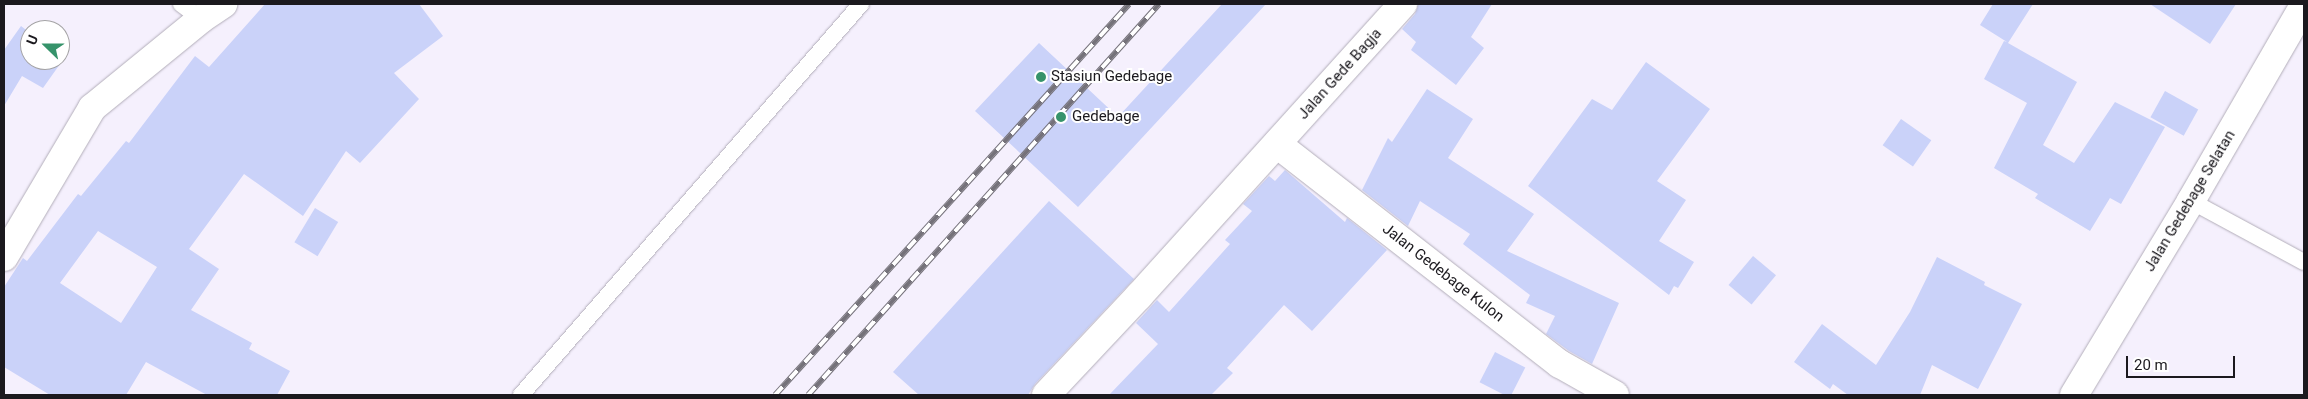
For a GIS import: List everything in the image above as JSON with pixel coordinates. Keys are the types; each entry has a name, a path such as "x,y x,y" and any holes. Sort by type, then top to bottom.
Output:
{"street":[{"path":"4,257 92,108 191,11 223,4"},
{"name":"Jalan Gede Bagja","path":"1046,395 1403,4"},
{"name":"Jalan Gedebage Selatan","path":"2074,395 2191,201 2304,5"},
{"name":"Jalan Gedebage Kulon","path":"1276,144 1560,364 1615,395"}],"lane":[{"path":"521,395 861,4"},
{"path":"2191,201 2304,262"}],"building":[{"path":"265,4 419,4 443,36 394,73 419,99 360,163 346,151 303,216 244,174 189,249 219,269 191,310 252,343 249,349 290,371 277,395 207,395 146,362 126,395 50,395 4,367 4,287 23,258 27,261 78,194 81,196 126,141 129,143 195,56 209,67","holes":["98,231 157,267 121,323 60,283"]},
{"name":"Stasiun Gedebage","path":"1222,4 1266,4 1078,207 975,111 1039,43 1118,117"},
{"path":"1418,4 1492,4 1471,37 1484,48 1456,85 1411,50 1416,42 1402,29 1415,14"},
{"path":"1993,4 2033,4 2008,43 2077,82 2043,145 2074,163 2115,102 2165,127 2121,204 2110,198 2090,231 2035,198 2038,194 1994,168 2027,103 1984,79 2004,41 2007,42 1980,25"},
{"path":"2150,4 2236,4 2210,44"},
{"path":"20,27 20,70 56,70 43,88 22,76 4,106 4,50"},
{"path":"1646,62 1710,109 1657,181 1686,200 1659,241 1694,262 1678,288 1674,286 1669,295 1528,186 1592,99 1612,110"},
{"path":"1427,89 1473,119 1448,158 1534,214 1507,251 1619,303 1592,364 1569,351 1546,334 1555,316 1526,303 1530,295 1463,244 1470,234 1420,201 1408,226 1362,190 1388,138 1392,142"},
{"path":"2165,91 2198,109 2184,136 2150,117"},
{"path":"1901,119 1931,140 1913,166 1883,145"},
{"path":"1285,170 1345,222 1347,218 1387,250 1312,331 1284,305 1227,368 1233,373 1211,395 1109,395 1158,344 1136,323 1157,300 1169,312 1230,244 1225,240 1252,211 1243,204 1269,176 1275,181"},
{"path":"1049,201 1134,279 1035,384 1028,395 919,395 893,372"},
{"path":"315,208 338,222 318,256 294,242"},
{"path":"1753,256 1776,275 1752,304 1729,285"},
{"path":"1937,257 1985,282 1984,285 2022,304 1978,389 1932,365 1920,395 1848,395 1833,384 1830,389 1794,362 1822,324 1876,365 1910,312"},
{"path":"1495,352 1525,367 1511,395 1505,395 1480,382"}],"railway":[{"path":"775,395 1129,4"},
{"path":"808,395 1159,4"}],"place":[{"name":"Stasiun Gedebage","path":"1041,77"},
{"name":"Gedebage","path":"1061,117"}]}
